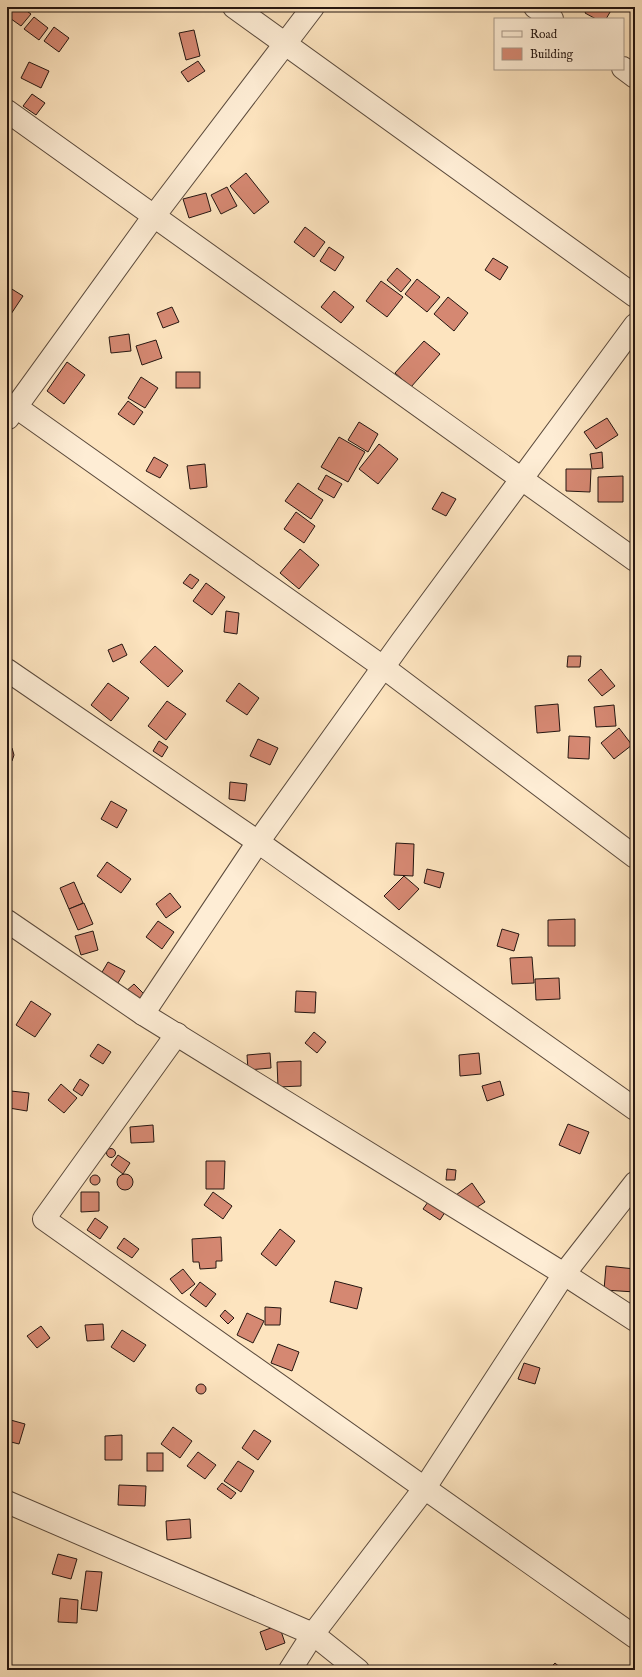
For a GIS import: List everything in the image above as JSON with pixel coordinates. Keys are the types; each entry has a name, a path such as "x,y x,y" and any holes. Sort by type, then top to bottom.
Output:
{"street":[{"path":"234,7 635,296"},
{"path":"313,7 154,216 12,413 383,668 635,857"},
{"path":"535,7 551,18"},
{"path":"624,69 635,77"},
{"path":"7,111 635,560"},
{"path":"143,1014 258,842 383,668 635,325"},
{"path":"7,670 258,842 635,1109"},
{"path":"7,921 143,1014 564,1274 635,1320"},
{"path":"177,1034 44,1219 424,1489 635,1636"},
{"path":"290,1670 313,1634 424,1489 564,1274 635,1183"},
{"path":"7,1502 313,1634 358,1670"}],"building":[{"path":"7,7 21,7 31,14 21,26 7,16"},
{"path":"588,7 613,7 607,18 594,18 585,13"},
{"path":"34,17 48,28 39,40 24,29"},
{"path":"54,27 69,38 59,52 44,41"},
{"path":"194,30 200,56 186,60 179,33"},
{"path":"198,61 205,71 188,82 181,72"},
{"path":"29,62 49,71 41,88 21,78"},
{"path":"32,94 45,103 36,115 23,106"},
{"path":"246,173 269,202 254,214 230,186"},
{"path":"227,187 237,206 221,214 211,195"},
{"path":"206,193 211,211 189,218 183,199"},
{"path":"305,227 325,242 314,257 294,242"},
{"path":"329,247 344,257 335,271 320,261"},
{"path":"493,258 508,267 500,280 485,270"},
{"path":"397,268 411,280 401,292 387,280"},
{"path":"417,279 440,297 427,312 405,294"},
{"path":"381,281 403,297 387,317 366,301"},
{"path":"7,286 23,296 11,314 7,311"},
{"path":"334,291 354,307 341,323 321,307"},
{"path":"448,297 468,313 454,331 434,314"},
{"path":"172,307 179,322 163,328 157,313"},
{"path":"129,334 131,351 111,353 109,337"},
{"path":"156,340 162,358 142,365 136,346"},
{"path":"424,341 440,354 411,387 395,373"},
{"path":"67,362 85,375 64,404 47,391"},
{"path":"176,372 200,372 200,388 176,388"},
{"path":"141,377 158,388 145,408 128,398"},
{"path":"128,401 143,412 134,425 118,414"},
{"path":"607,418 618,435 596,449 584,432"},
{"path":"359,422 378,434 368,452 348,440"},
{"path":"339,437 365,452 348,482 321,467"},
{"path":"379,444 398,459 378,484 359,469"},
{"path":"602,452 603,468 592,469 590,454"},
{"path":"154,457 168,465 160,478 146,471"},
{"path":"205,464 207,487 190,489 187,466"},
{"path":"566,469 591,469 590,492 566,491"},
{"path":"326,475 342,484 334,498 318,489"},
{"path":"623,476 623,502 598,502 598,477"},
{"path":"298,483 323,500 311,519 285,501"},
{"path":"442,492 456,499 446,516 432,509"},
{"path":"296,512 315,526 304,543 284,529"},
{"path":"300,549 319,565 299,589 280,573"},
{"path":"190,574 199,580 192,589 183,583"},
{"path":"206,583 225,597 212,615 193,601"},
{"path":"226,611 239,613 237,634 224,632"},
{"path":"122,644 127,655 113,662 108,650"},
{"path":"155,646 183,671 168,687 140,662"},
{"path":"568,656 581,656 580,667 567,667"},
{"path":"601,669 615,686 602,696 588,680"},
{"path":"108,683 129,698 111,721 91,705"},
{"path":"239,683 259,698 247,715 226,701"},
{"path":"167,701 186,714 166,740 148,726"},
{"path":"558,704 560,731 537,733 535,706"},
{"path":"614,705 616,726 596,727 594,707"},
{"path":"619,728 632,745 614,759 601,743"},
{"path":"569,736 590,737 589,759 568,758"},
{"path":"258,739 278,748 270,765 250,756"},
{"path":"159,741 168,747 162,757 153,751"},
{"path":"7,745 12,748 14,755 12,761 7,764"},
{"path":"230,782 247,784 245,801 229,799"},
{"path":"111,801 127,810 117,828 101,819"},
{"path":"396,843 414,844 413,876 394,875"},
{"path":"107,862 131,879 121,893 97,876"},
{"path":"427,869 444,873 440,888 424,883"},
{"path":"404,876 419,889 399,910 384,896"},
{"path":"74,882 83,903 69,909 60,888"},
{"path":"170,893 181,907 166,918 156,904"},
{"path":"84,903 93,924 78,930 69,909"},
{"path":"575,919 575,946 548,946 548,920"},
{"path":"158,921 174,932 162,949 146,937"},
{"path":"502,929 519,934 514,951 497,946"},
{"path":"93,931 98,950 81,955 75,936"},
{"path":"532,957 534,983 512,984 510,958"},
{"path":"108,962 125,971 115,988 98,979"},
{"path":"559,978 560,999 536,1000 535,979"},
{"path":"134,984 144,994 135,1003 125,992"},
{"path":"296,991 316,992 315,1013 295,1012"},
{"path":"31,1001 51,1014 35,1037 16,1025"},
{"path":"314,1032 326,1042 317,1053 305,1043"},
{"path":"98,1044 111,1052 103,1064 90,1056"},
{"path":"270,1053 271,1068 248,1070 247,1055"},
{"path":"479,1053 481,1074 460,1076 459,1055"},
{"path":"301,1061 301,1086 278,1087 277,1062"},
{"path":"80,1079 89,1085 82,1096 73,1090"},
{"path":"500,1081 504,1095 487,1101 482,1086"},
{"path":"61,1084 77,1098 64,1113 48,1100"},
{"path":"11,1091 29,1093 27,1111 9,1108"},
{"path":"568,1124 589,1132 580,1154 559,1145"},
{"path":"153,1125 154,1142 131,1143 130,1127"},
{"path":"111,1148 116,1153 111,1158 106,1153"},
{"path":"118,1155 130,1163 123,1174 111,1165"},
{"path":"206,1161 225,1161 224,1189 206,1189"},
{"path":"447,1169 456,1170 455,1180 446,1180"},
{"path":"122,1174 128,1174 133,1179 131,1188 128,1190 122,1190 117,1185 117,1179"},
{"path":"95,1175 100,1180 95,1185 90,1180"},
{"path":"472,1183 485,1202 468,1213 456,1195"},
{"path":"81,1192 99,1192 99,1211 81,1212"},
{"path":"213,1192 232,1206 223,1219 204,1205"},
{"path":"433,1195 449,1206 440,1220 423,1209"},
{"path":"95,1218 108,1227 100,1239 87,1230"},
{"path":"280,1229 295,1241 276,1266 261,1254"},
{"path":"221,1237 222,1261 216,1261 216,1268 200,1269 199,1262 193,1262 192,1239"},
{"path":"124,1238 139,1249 132,1258 117,1248"},
{"path":"606,1266 635,1269 635,1292 604,1290"},
{"path":"183,1269 195,1284 182,1294 170,1279"},
{"path":"335,1281 362,1288 357,1309 330,1302"},
{"path":"200,1282 216,1294 206,1307 190,1295"},
{"path":"265,1307 281,1308 280,1325 265,1325"},
{"path":"225,1310 234,1318 228,1324 220,1316"},
{"path":"247,1313 264,1321 253,1343 237,1335"},
{"path":"103,1324 104,1340 87,1341 85,1325"},
{"path":"41,1326 50,1338 37,1348 27,1336"},
{"path":"122,1330 146,1345 134,1362 111,1347"},
{"path":"278,1344 299,1352 292,1371 271,1363"},
{"path":"524,1363 540,1368 535,1384 518,1379"},
{"path":"201,1384 206,1389 201,1394 196,1389"},
{"path":"7,1419 25,1424 19,1444 7,1441"},
{"path":"173,1427 192,1441 180,1458 161,1444"},
{"path":"254,1430 271,1441 258,1460 242,1448"},
{"path":"122,1435 122,1460 105,1460 105,1436"},
{"path":"198,1452 216,1465 205,1479 187,1466"},
{"path":"147,1453 163,1453 163,1471 147,1471"},
{"path":"238,1461 254,1471 241,1492 224,1481"},
{"path":"222,1483 236,1493 231,1499 217,1489"},
{"path":"119,1485 146,1486 145,1506 118,1505"},
{"path":"190,1519 191,1538 167,1540 166,1521"},
{"path":"7,1554 10,1554 10,1576 7,1576"},
{"path":"58,1554 77,1559 71,1579 52,1574"},
{"path":"86,1571 102,1572 97,1611 81,1609"},
{"path":"60,1598 78,1600 77,1623 58,1622"},
{"path":"279,1625 285,1643 266,1650 260,1632"},
{"path":"555,1663 563,1670 548,1670"}]}
